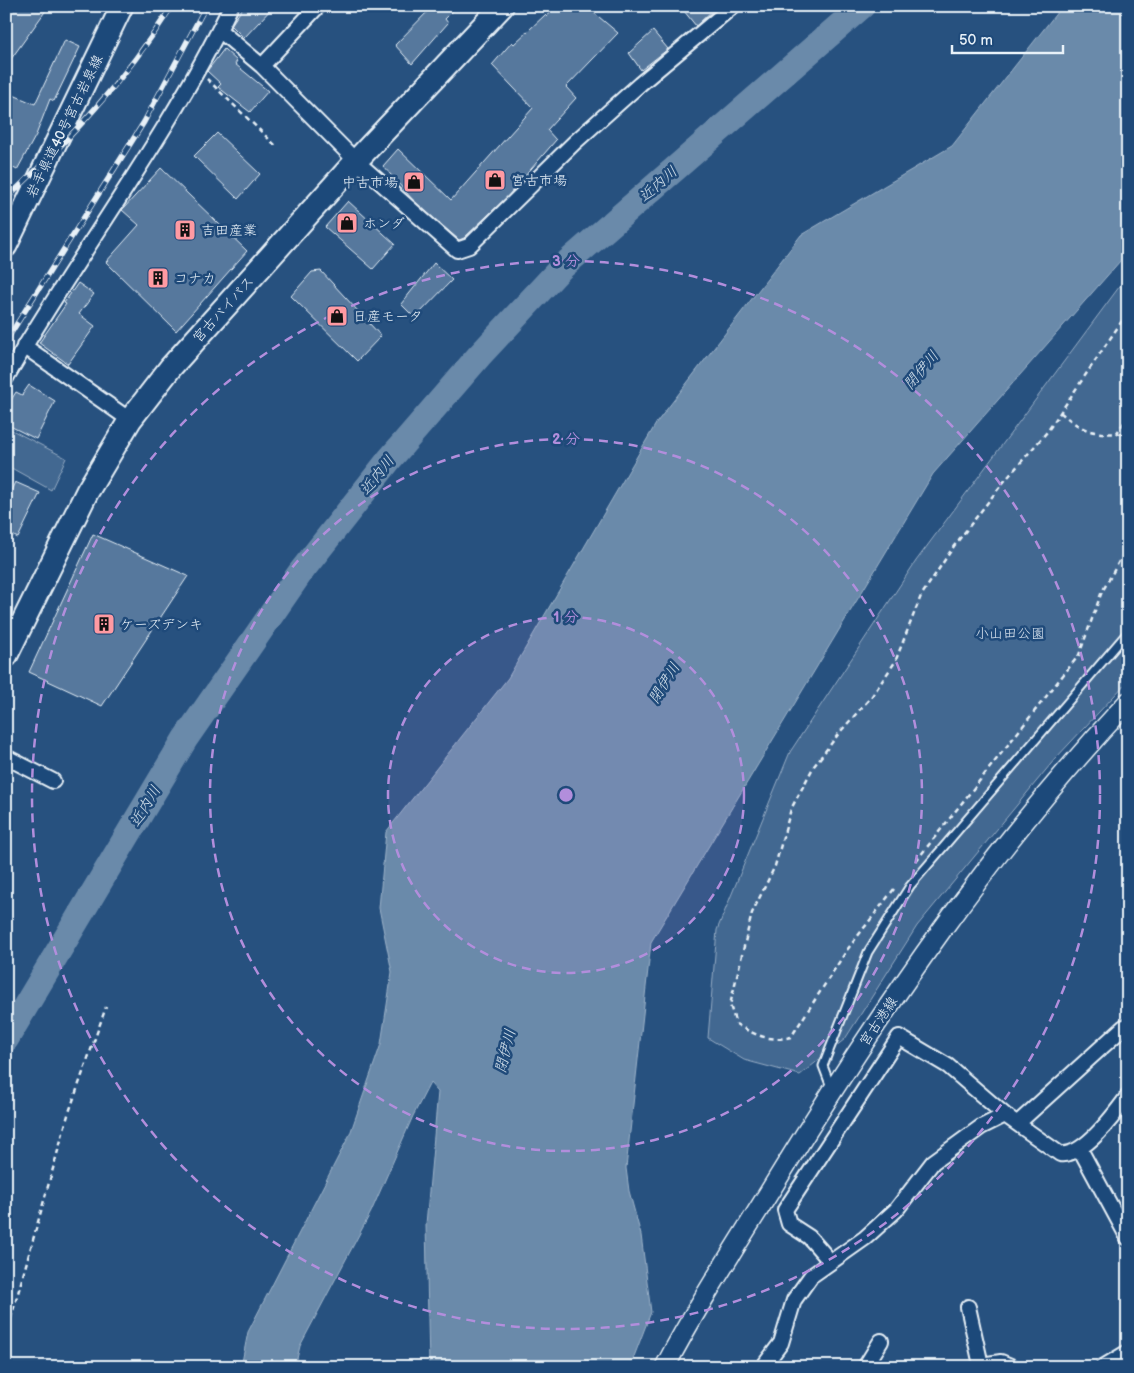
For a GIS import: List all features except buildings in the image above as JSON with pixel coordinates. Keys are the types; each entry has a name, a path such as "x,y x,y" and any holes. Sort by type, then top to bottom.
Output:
{"highway":[{"name":"宮古バイパス","path":"6,656 87,492 130,420 170,367 356,161 502,6"}],"main road":[{"name":"岩手県道40号宮古岩泉線","path":"6,246 122,6"},
{"name":"宮古港線","path":"666,1367 688,1324 832,1090 931,942 1020,827 1128,702"}],"street":[{"path":"6,378 24,346 149,153 198,71 231,6"},
{"path":"262,66 318,6"},
{"path":"220,30 262,66 356,161 457,250 469,246 574,142 733,6"},
{"path":"24,346 130,420"},
{"path":"6,757 53,781"},
{"path":"1018,1123 1124,1027"},
{"path":"831,1262 809,1237 789,1224 785,1210 899,1037 948,1066 1005,1115 1060,1154 1069,1155 1080,1148 1103,1126 1128,1096"},
{"path":"763,1367 781,1343 794,1300 812,1276 865,1238 896,1210 933,1162 981,1127 1005,1115"},
{"path":"1080,1148 1128,1238"},
{"path":"968,1307 981,1365 1001,1362 1013,1367"},
{"path":"865,1367 881,1342"},
{"path":"1103,1367 1128,1352"}],"lane":[{"path":"832,1090 823,1066 868,952 910,886 1128,632"}],"path":[{"path":"198,71 276,146"},
{"path":"896,886 847,950 791,1037 778,1040 753,1035 736,1024 730,1005 752,912 775,866 791,809 814,766 840,732 872,696 895,662 921,596 954,546 1002,484 1048,432 1128,312"},
{"path":"1060,412 1075,425 1090,432 1104,435 1128,434"},
{"path":"1116,434 1128,417"},
{"path":"914,863 1079,655 1100,594 1128,545"},
{"path":"6,1336 68,1115 106,1007"}],"green space":[{"name":"小山田公園","path":"1128,275 1128,681 1055,759 917,926 845,1039 800,1075 744,1060 708,1038 717,930 790,752 916,561"},
{"path":"6,427 66,458 51,490 6,465"}],"water":[{"name":"閉伊川","path":"1062,6 1128,6 1128,252 933,474 651,942 626,1168 629,1191 641,1235 651,1312 630,1367 429,1367 426,1224 438,1092 430,1083 413,1116 371,1212 300,1346 295,1367 241,1367 248,1332 350,1134 381,1044 392,972 379,908 386,832 508,678 657,422 801,235 952,146"}],"waterway":[{"name":"近内川","path":"6,1039 185,739 300,573 389,460 479,356 561,268 862,6"}],"railway":[{"path":"6,199 75,131 115,85 154,34 172,6"},
{"path":"6,341 144,122 206,6"}],"place":[{"name":"宮古市場","path":"495,180"},
{"name":"中古市場","path":"414,182"},
{"name":"ホンダ","path":"347,223"},
{"name":"吉田産業","path":"185,230"},
{"name":"コナカ","path":"158,278"},
{"name":"日産モータ","path":"337,316"},
{"name":"ケーズデンキ","path":"104,624"}]}
